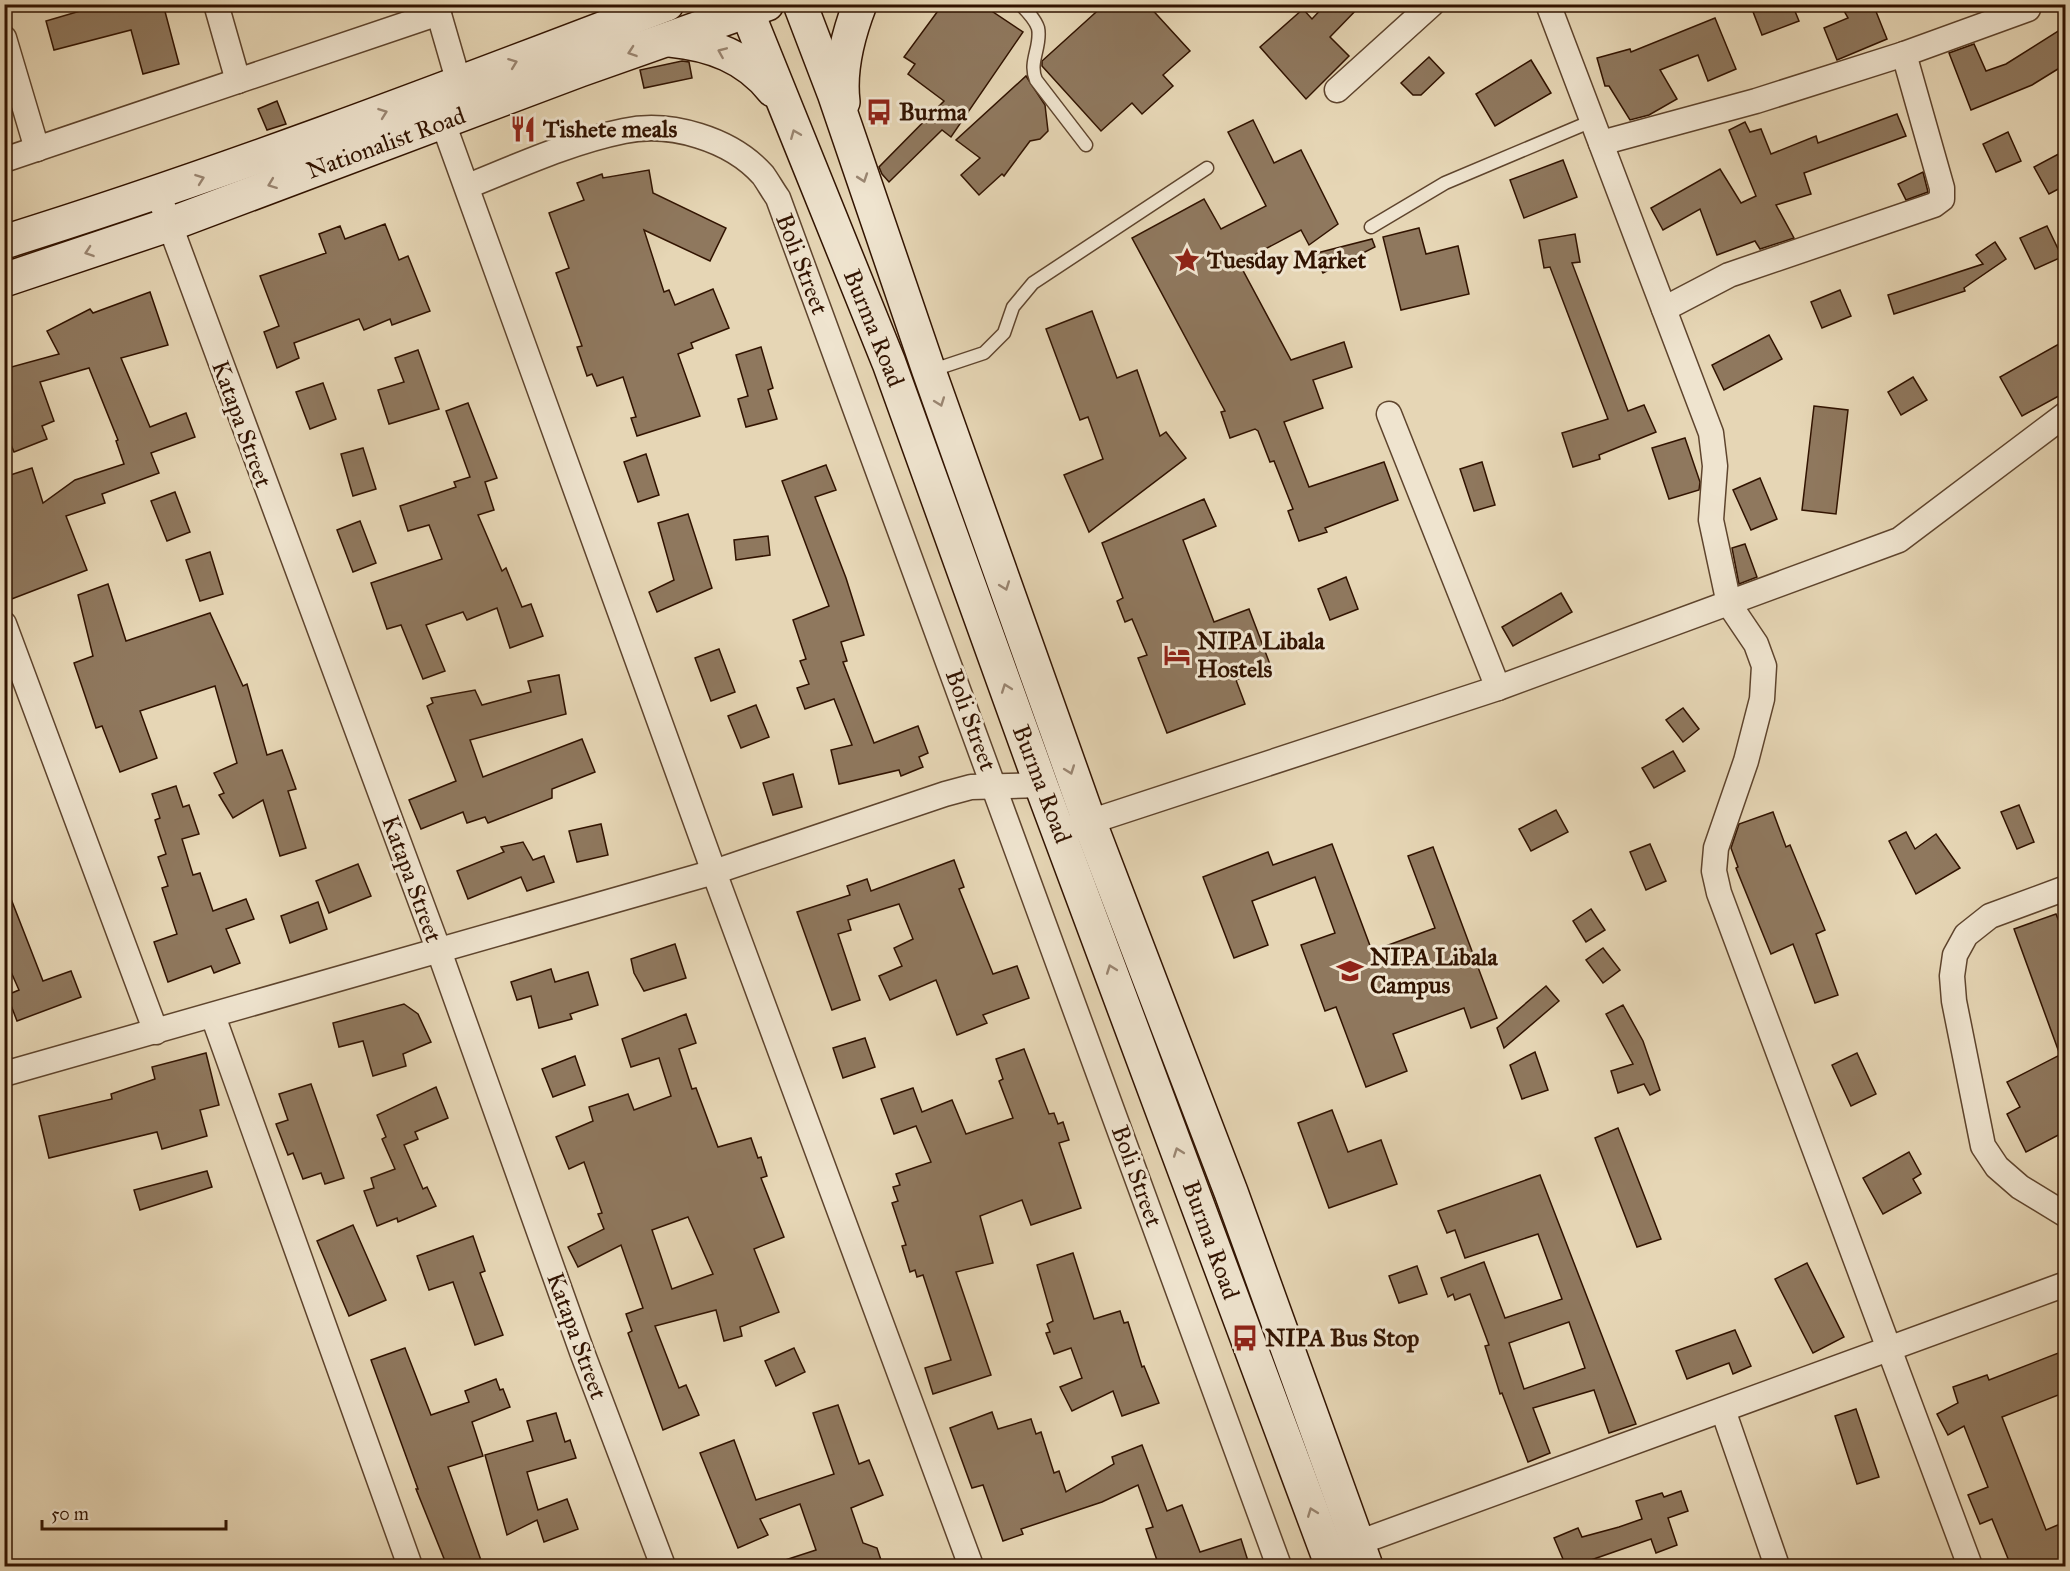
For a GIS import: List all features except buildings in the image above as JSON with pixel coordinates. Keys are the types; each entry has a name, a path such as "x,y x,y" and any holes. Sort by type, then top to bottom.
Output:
{"main road":[{"name":"Burma Road","path":"800,4 846,128 928,371 1074,827 1346,1557"},
{"path":"846,128 842,94 844,59 852,25 860,4"},
{"name":"Nationalist Road","path":"4,280 168,225 281,180 666,5"},
{"name":"Burma Road","path":"753,7 782,101 889,363 1041,785 1074,827"},
{"name":"Nationalist Road","path":"4,242 158,193 668,40 753,7"},
{"path":"668,40 695,43 729,54 745,63 765,80 782,101"}],"street":[{"path":"216,4 238,81"},
{"path":"1337,90 1432,4"},
{"path":"1548,4 1715,449 1711,520 1729,604 1756,644 1764,666 1762,699 1746,761 1716,848 1714,871 1723,904 1970,1566"},
{"path":"4,160 238,81 438,9 451,104 468,186 714,872 970,1566"},
{"path":"1596,132 1756,101 1904,54 2028,9"},
{"path":"4,38 37,149"},
{"path":"1664,309 1729,275 1934,205 1942,199 1942,188 1904,54"},
{"name":"Boli Street","path":"468,186 571,147 625,130 648,129 672,130 727,147 763,176 778,198 1279,1566"},
{"name":"Katapa Street","path":"158,193 439,951 582,1352 663,1566"},
{"path":"1389,414 1498,688"},
{"path":"1074,827 1498,688 1899,540 2066,414"},
{"path":"4,624 156,1032"},
{"path":"4,1074 714,872 945,794 971,787 1041,785"},
{"path":"2066,888 1990,916 1966,934 1955,955 1952,976 1954,1001 1983,1146 1997,1167 2020,1187 2066,1215"},
{"path":"213,1016 410,1566"},
{"path":"1346,1557 1723,1410 2066,1284"},
{"path":"1723,1410 1777,1566"}],"lane":[{"path":"1020,4 1034,20 1038,30 1032,70 1036,80 1086,145"},
{"path":"1371,227 1445,183 1596,132"},
{"path":"928,371 984,353 1004,333 1013,307 1033,283 1207,168"}],"place":[{"name":"Burma","path":"879,112"},
{"name":"Tishete meals","path":"523,129"},
{"name":"Tuesday Market","path":"1187,260"},
{"name":"NIPA Libala Hostels","path":"1177,655"},
{"name":"NIPA Libala Campus","path":"1350,971"},
{"name":"NIPA Bus Stop","path":"1245,1338"}]}
